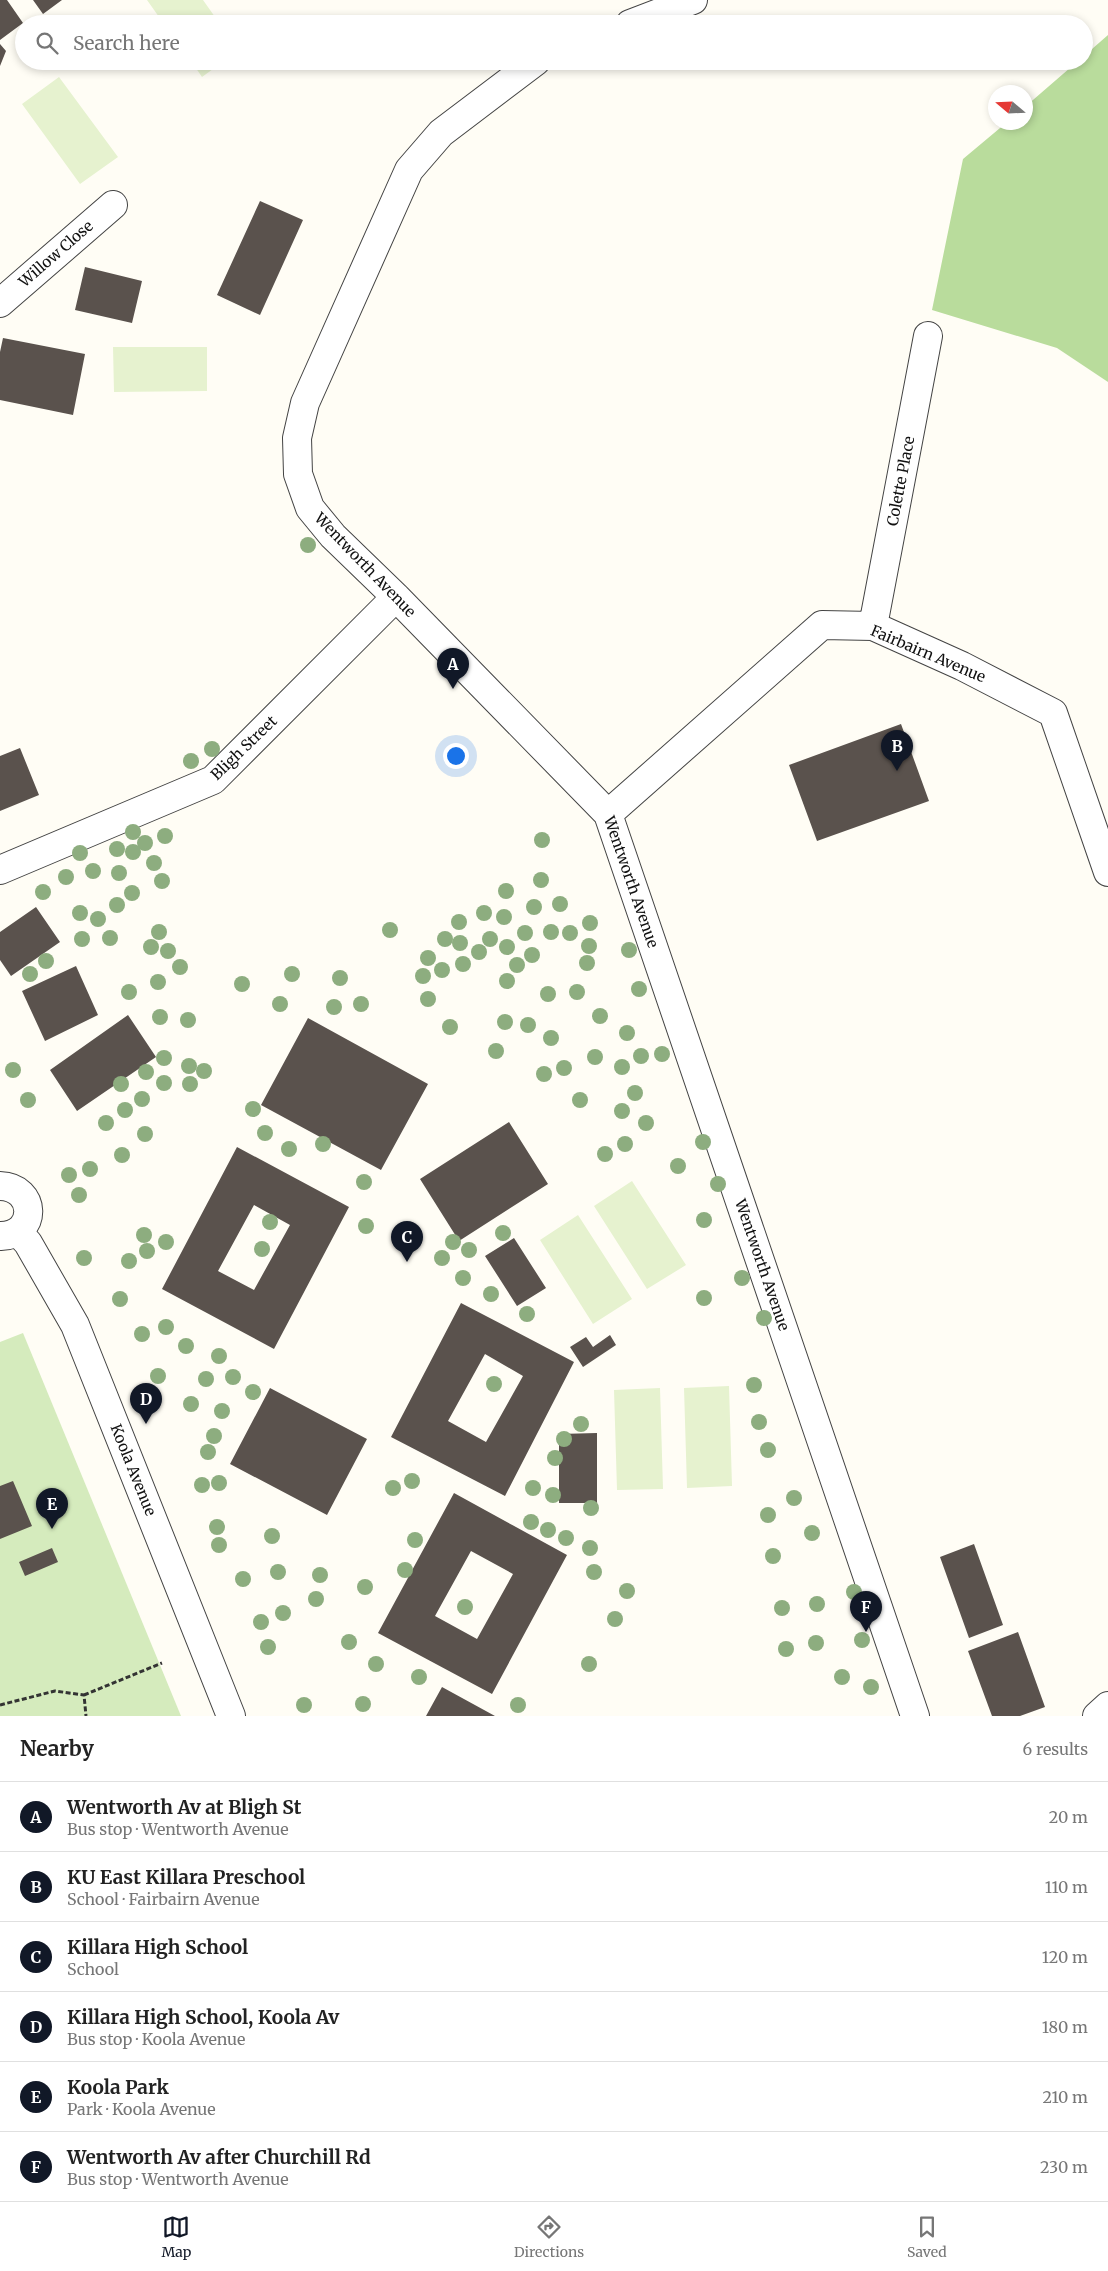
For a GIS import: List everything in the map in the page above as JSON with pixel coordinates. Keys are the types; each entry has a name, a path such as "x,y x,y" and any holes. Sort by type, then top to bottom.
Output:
{"street":[{"path":"654,15 693,0"},
{"name":"Wentworth Avenue","path":"524,70 441,133 409,170 304,404 297,438 298,474 310,508 333,536 396,597 608,814 915,1716"},
{"name":"Willow Close","path":"0,303 113,205"},
{"name":"Colette Place","path":"873,626 928,336"},
{"name":"Bligh Street","path":"0,870 213,780 396,597"},
{"name":"Fairbairn Avenue","path":"608,814 822,625 873,626 962,666 1053,713 1108,872"},
{"path":"0,1186 9,1186 17,1190 27,1202 27,1218 9,1234"},
{"name":"Koola Avenue","path":"9,1234 28,1243 75,1325 230,1716"},
{"path":"1097,1716 1108,1706"}],"path":[{"path":"0,1705 56,1691 84,1695 162,1663"},
{"path":"84,1695 86,1716"}],"green space":[{"path":"147,0 203,0 214,15 158,15"},
{"path":"1108,35 1108,382 1057,348 932,310 963,159 998,130 1033,130 1033,100 1068,70 1093,70 1093,48"},
{"path":"197,70 212,70 202,77"},
{"path":"59,77 118,157 80,184 22,104"},
{"path":"113,347 207,347 207,391 114,392"},
{"path":"632,1181 686,1265 647,1289 594,1206"},
{"path":"578,1215 632,1299 593,1324 540,1240"},
{"path":"23,1333 181,1716 0,1716 0,1342"},
{"path":"729,1386 732,1486 687,1488 684,1388"},
{"path":"660,1388 663,1489 617,1490 614,1390"}],"building":[{"path":"0,0 7,0 17,15 15,15 15,29 0,40"},
{"path":"33,0 62,0 43,14"},
{"path":"0,44 6,51 0,66"},
{"path":"260,201 303,220 260,315 217,295"},
{"path":"85,267 142,281 132,323 75,310"},
{"path":"3,338 85,354 73,415 0,400 0,352"},
{"path":"901,724 929,801 817,841 789,765"},
{"path":"20,748 39,795 0,811 0,756"},
{"path":"36,907 60,942 11,976 0,960 0,932"},
{"path":"76,966 98,1015 45,1041 22,991"},
{"path":"128,1015 156,1057 77,1111 50,1070"},
{"path":"308,1018 428,1084 381,1170 261,1105"},
{"path":"509,1122 548,1184 459,1241 420,1179"},
{"path":"237,1147 349,1207 274,1349 162,1289","holes":["254,1205 290,1225 254,1290 218,1271"]},
{"path":"514,1238 546,1288 517,1306 485,1256"},
{"path":"461,1303 574,1362 505,1496 391,1437","holes":["485,1354 523,1376 486,1442 448,1421"]},
{"path":"610,1335 616,1345 583,1367 570,1347 586,1337 593,1347"},
{"path":"270,1388 367,1439 327,1515 230,1464"},
{"path":"597,1433 597,1503 559,1503 559,1434"},
{"path":"13,1481 32,1526 0,1539 0,1486"},
{"path":"454,1493 567,1555 492,1694 378,1633","holes":["471,1551 513,1574 477,1639 435,1616"]},
{"path":"974,1544 1003,1625 969,1638 940,1557"},
{"path":"52,1548 58,1562 25,1576 19,1562"},
{"path":"1018,1632 1045,1707 1020,1716 992,1716 968,1651"},
{"path":"442,1687 495,1716 426,1716"}],"place":[{"name":"Wentworth Av at Bligh St","path":"453,689"},
{"name":"KU East Killara Preschool","path":"897,771"},
{"name":"Killara High School","path":"407,1262"},
{"name":"Killara High School, Koola Av","path":"146,1424"},
{"name":"Koola Park","path":"52,1529"},
{"name":"Wentworth Av after Churchill Rd","path":"866,1632"}]}
